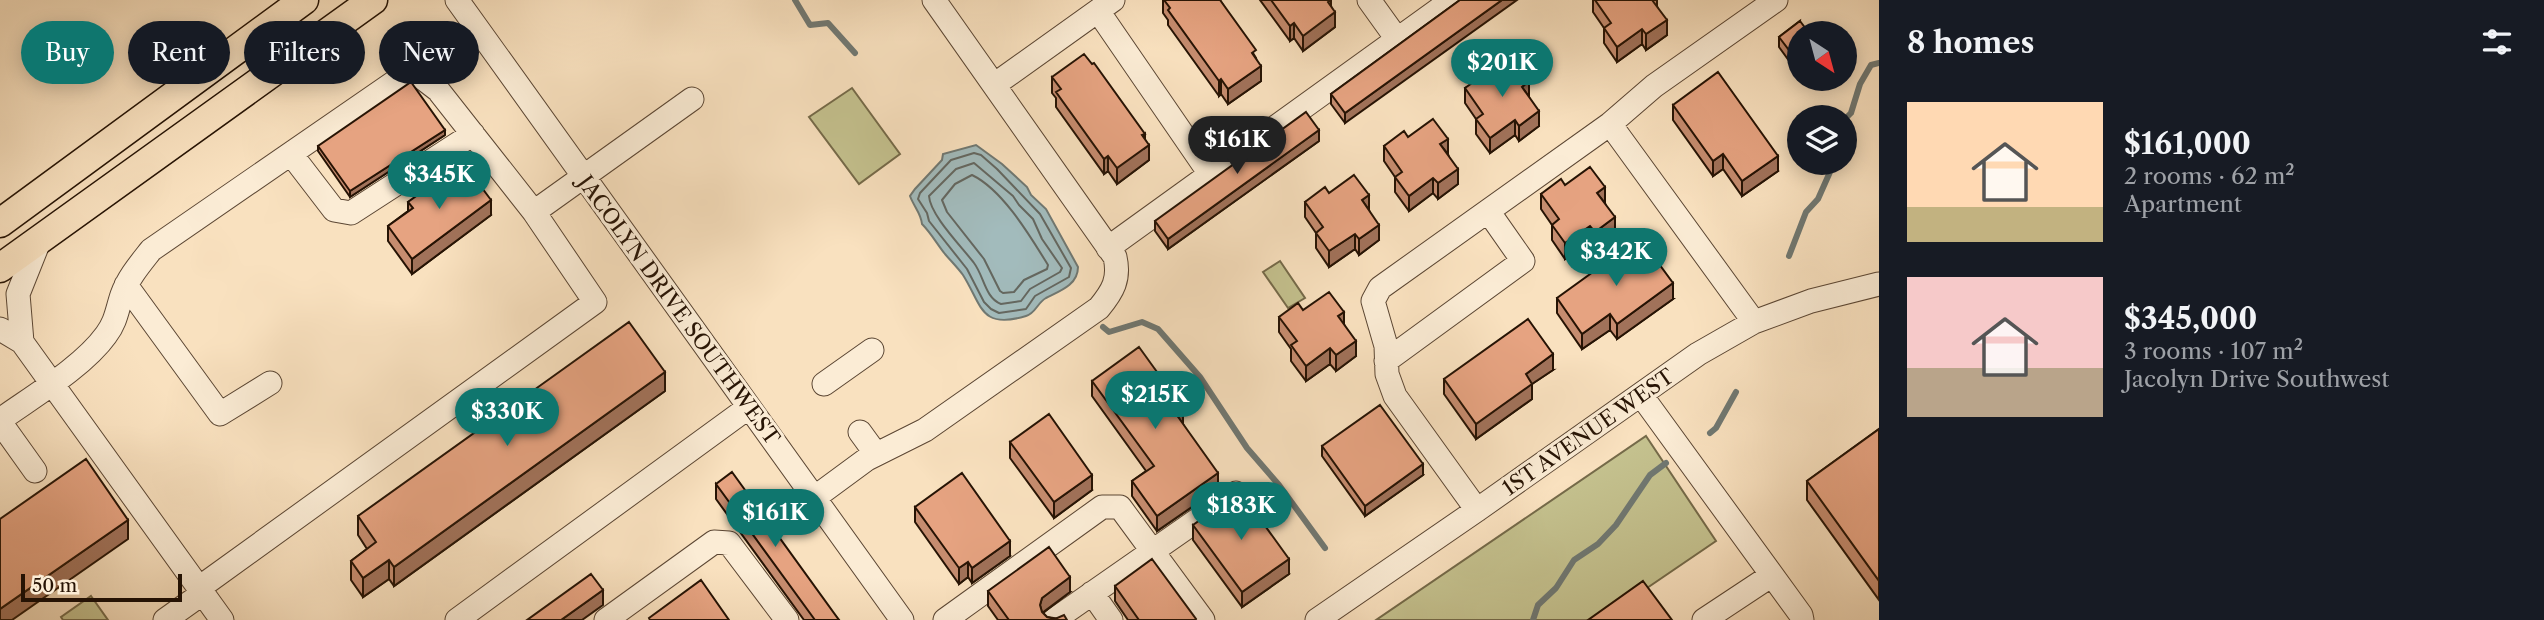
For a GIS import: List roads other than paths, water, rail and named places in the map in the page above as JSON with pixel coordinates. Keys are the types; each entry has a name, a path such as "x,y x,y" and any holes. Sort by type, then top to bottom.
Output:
{"main road":[{"path":"0,223 304,0"},
{"path":"0,268 373,0"},
{"path":"0,248 69,198 78,182 81,164"}],"street":[{"name":"JACOLYN DRIVE SOUTHWEST","path":"457,0 902,620"},
{"path":"814,498 876,454 925,430 1099,308 1112,292 1119,273 1115,257 934,0"},
{"path":"1369,0 1397,40"},
{"path":"1108,248 1452,0"},
{"path":"1477,510 1395,396 1387,373 1386,346 1373,301 1380,288 1610,124 1654,86 1776,0"},
{"path":"994,85 1105,5 1210,174"},
{"path":"35,471 0,421 52,383 106,336 116,321 126,285 151,250 412,70 438,90 534,212 595,302 165,620"},
{"path":"534,212 692,99"},
{"path":"1610,124 1755,322"},
{"path":"291,154 334,210 351,213 473,134"},
{"path":"1387,361 1523,261 1488,211"},
{"path":"22,342 18,293 40,239"},
{"name":"1ST AVENUE WEST","path":"1317,620 1698,354 1755,322 1811,301 1879,284"},
{"path":"126,285 220,414 270,383"},
{"path":"0,330 22,342 222,620"},
{"path":"824,384 872,350"},
{"path":"1641,395 1802,618"},
{"path":"457,620 749,407"},
{"path":"860,432 876,454"},
{"path":"1054,620 1236,493"},
{"path":"945,620 1102,507 1120,507 1203,620"},
{"path":"606,620 714,542 729,543 787,620"},
{"path":"1704,620 1772,576"},
{"path":"1092,593 1111,620"}],"water":[{"path":"976,145 1002,164 1046,209 1078,267 1072,283 1043,300 1026,316 999,320 984,312 963,275 922,224 910,196 942,160 943,154"}],"waterway":[{"path":"795,0 810,25 828,23 855,53"},
{"path":"1853,105 1860,84 1871,65 1879,63"},
{"path":"1789,256 1806,212 1818,199 1829,175"},
{"path":"1103,327 1109,332 1142,322 1158,329 1200,377 1247,448 1279,485 1325,548"},
{"path":"1710,433 1716,428 1736,392"},
{"path":"1533,620 1538,605 1556,588 1574,560 1598,544 1616,525 1650,475 1666,463"}]}
